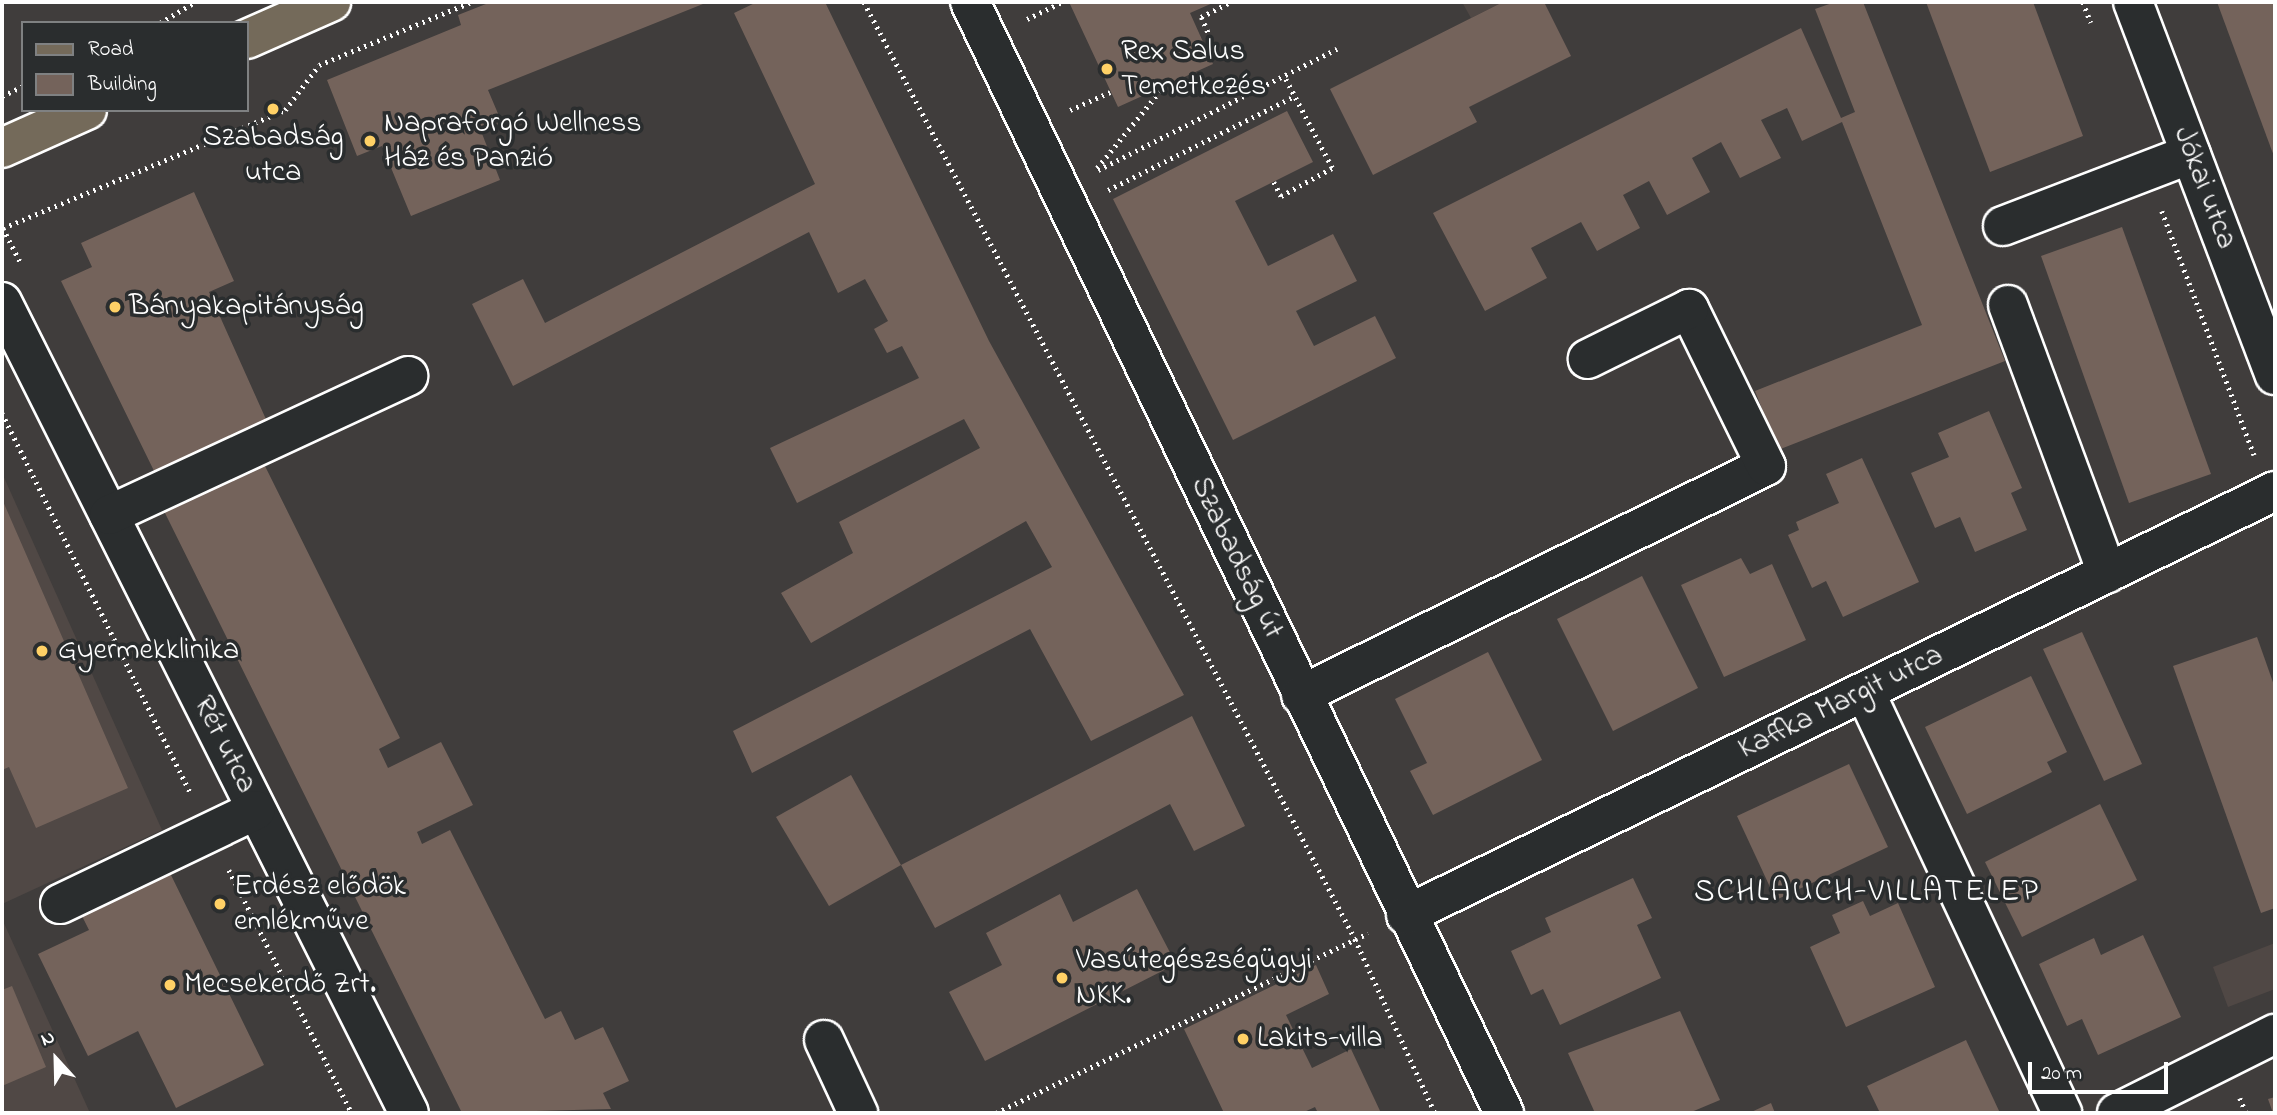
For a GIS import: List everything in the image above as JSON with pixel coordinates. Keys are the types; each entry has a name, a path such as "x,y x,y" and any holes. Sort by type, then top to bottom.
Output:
{"main road":[{"path":"248,39 331,2"},
{"path":"2,148 83,112"}],"street":[{"name":"Szabadság út","path":"970,2 1406,915 1504,1113"},
{"name":"Jókai utca","path":"2133,2 2273,363"},
{"path":"2003,226 2191,154"},
{"name":"Rét utca","path":"2,302 408,1113"},
{"path":"2008,305 2107,573"},
{"path":"1301,695 1766,466 1689,309 1588,359"},
{"path":"109,515 408,376"},
{"name":"Kaffka Margit utca","path":"1406,915 2107,573 2266,478"},
{"path":"1865,692 2062,1113"},
{"path":"60,904 257,810"},
{"path":"2117,1113 2275,1034"},
{"path":"824,1040 858,1113"}],"path":[{"path":"163,21 195,2"},
{"path":"2,229 285,110 319,65 471,2"},
{"path":"864,2 1355,939 1435,1113"},
{"path":"1026,19 1062,2"},
{"path":"1206,47 1213,45 1201,17 1230,2"},
{"path":"2082,2 2092,28"},
{"path":"1164,86 1093,173 1337,49"},
{"path":"1274,182 1281,196 1332,168 1284,76"},
{"path":"2,96 21,87"},
{"path":"1064,113 1110,92"},
{"path":"1102,193 1295,96"},
{"path":"2146,170 2266,478"},
{"path":"2,413 352,1113"},
{"path":"996,1113 1406,915"}],"shaded area":[{"path":"1462,2 1503,2 1471,18"},
{"name":"Gyermekklinika","path":"2,473 162,830 2,904"},
{"path":"2,919 90,1113 2,1113"},
{"path":"2275,943 2275,989 2228,1007 2213,967"}],"building":[{"path":"491,2 708,2 488,90 502,123 481,131 500,180 411,216 382,146 357,156 327,80 461,25 458,15"},
{"path":"757,2 825,2 989,341 1184,695 1091,741 1030,629 752,773 733,731 1052,567 1026,521 811,643 781,593 853,553 839,522 980,448 964,419 797,503 770,448 919,378 902,346 887,353 874,329 888,321 865,279 838,293 809,232 513,386 472,304 523,279 545,323 815,184 734,13"},
{"path":"1069,2 1215,2 1190,13 1213,64 1118,107"},
{"path":"1503,2 1544,2 1571,56 1469,107 1477,122 1373,175 1330,89"},
{"path":"1835,2 1863,2 2005,361 1778,450 1755,391 1922,325 1842,122 1802,141 1787,108 1761,120 1781,158 1740,178 1721,142 1692,158 1710,192 1667,215 1649,181 1623,195 1640,228 1597,251 1581,222 1531,248 1547,278 1485,311 1433,213 1801,28 1841,118 1855,112 1815,9"},
{"path":"1926,2 2033,2 2083,136 1990,172"},
{"path":"2217,2 2275,2 2275,158 2272,151"},
{"path":"1287,111 1313,162 1235,201 1268,266 1333,234 1357,281 1296,311 1314,346 1375,316 1396,358 1233,440 1113,199"},
{"path":"194,192 234,281 209,292 269,426 157,477 61,281 92,267 81,243"},
{"path":"2122,227 2211,474 2129,503 2041,256"},
{"path":"1989,411 2022,488 2011,493 2027,530 1975,552 1960,517 1935,528 1911,473 1949,457 1938,433"},
{"path":"1862,458 1919,582 1843,617 1826,581 1812,588 1788,535 1799,530 1796,522 1839,503 1826,474"},
{"path":"262,460 400,738 379,749 388,768 441,742 473,805 417,832 422,844 450,830 545,1019 561,1011 575,1040 603,1027 629,1081 603,1093 611,1109 462,1113 163,509"},
{"path":"2,499 128,788 36,828 9,767 2,770"},
{"path":"1741,558 1750,574 1772,564 1806,640 1724,677 1681,585"},
{"path":"1642,576 1698,688 1613,731 1557,619"},
{"path":"2082,632 2142,764 2104,781 2043,649"},
{"path":"2257,637 2275,688 2275,908 2261,913 2173,666"},
{"path":"1488,652 1542,760 1433,815 1410,771 1427,763 1395,699"},
{"path":"2031,676 2067,752 2047,762 2052,772 1967,814 1925,727"},
{"path":"1192,716 1245,826 1194,851 1170,804 935,928 901,865"},
{"path":"1849,764 1888,847 1776,900 1737,816"},
{"path":"851,775 901,865 829,906 776,817"},
{"path":"2100,804 2137,880 2022,937 1985,862"},
{"name":"Mecsekerdő Zrt.","path":"170,873 264,1065 176,1108 138,1031 88,1056 38,954 89,930 82,916"},
{"path":"1633,878 1652,918 1637,925 1661,978 1560,1025 1543,989 1531,995 1511,951 1551,932 1545,918"},
{"name":"Vasútegészségügyi NKK.","path":"1137,889 1176,964 985,1061 949,992 1002,965 986,933 1060,894 1073,922"},
{"path":"1863,901 1870,916 1898,903 1935,987 1846,1027 1810,947 1840,933 1832,915"},
{"path":"2143,935 2181,1017 2098,1055 2082,1019 2067,1026 2039,964 2094,938 2101,955"},
{"name":"Lakits-villa","path":"1316,965 1329,994 1286,1015 1312,1068 1351,1049 1381,1113 1318,1113 1315,1107 1302,1113 1224,1113 1184,1029"},
{"path":"12,986 46,1067 2,1086 2,990"},
{"path":"1680,1011 1720,1100 1689,1113 1595,1113 1568,1053"},
{"path":"1966,1040 2000,1113 1880,1113 1867,1086"},
{"path":"2275,1097 2275,1113 2273,1113 2268,1099"},
{"path":"1771,1103 1775,1113 1749,1113"}],"place":[{"name":"Rex Salus Temetkezés","path":"1107,69"},
{"name":"Szabadság utca","path":"273,109"},
{"name":"Napraforgó Wellness Ház és Panzió","path":"370,141"},
{"name":"Bányakapitányság","path":"115,307"},
{"name":"Gyermekklinika","path":"42,651"},
{"name":"Erdész elődök emlékműve","path":"220,904"},
{"name":"Vasútegészségügyi NKK.","path":"1062,978"},
{"name":"Mecsekerdő Zrt.","path":"170,985"},
{"name":"Lakits-villa","path":"1243,1039"}],"district":[{"name":"SCHLAUCH-VILLATELEP","path":"1867,893"}]}
